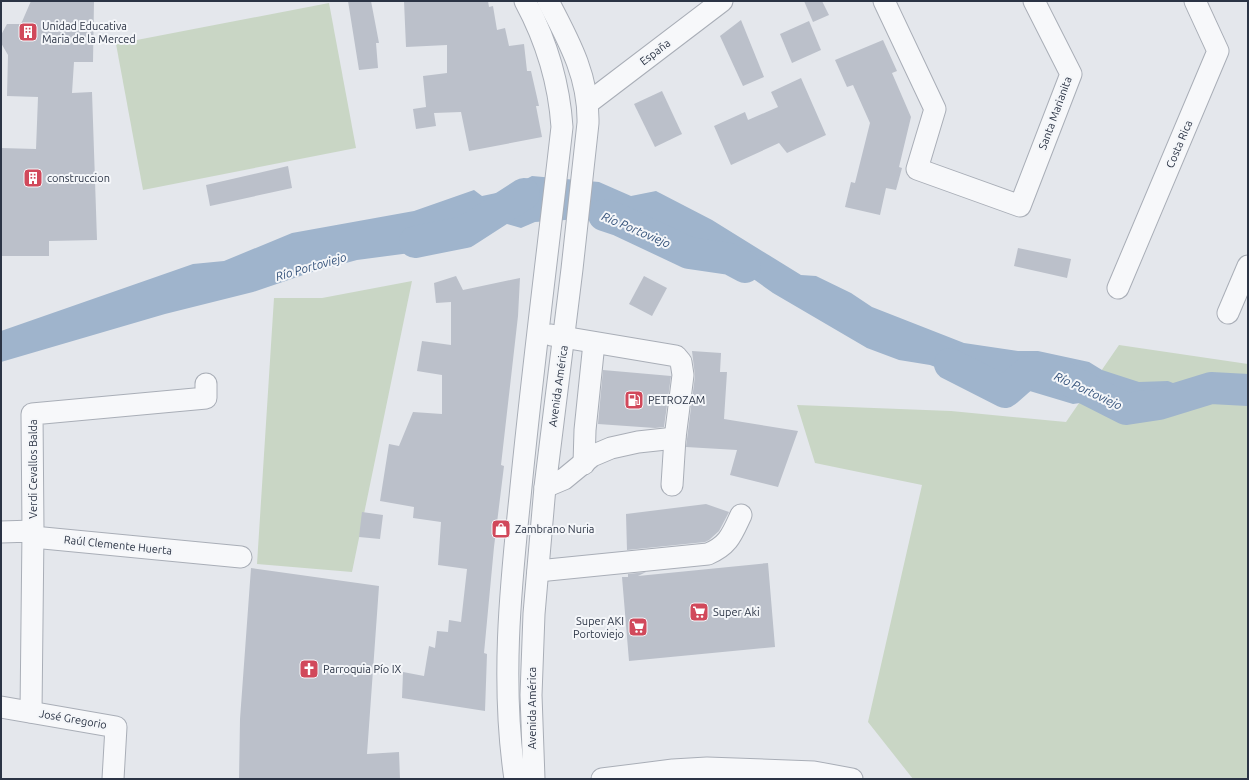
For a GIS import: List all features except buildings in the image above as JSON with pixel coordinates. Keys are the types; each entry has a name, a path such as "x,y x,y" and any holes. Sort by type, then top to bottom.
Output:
{"street":[{"name":"Avenida América","path":"515,779 509,727 508,620 524,452 562,127 559,94 555,77 538,28 525,1"},
{"name":"Avenida América","path":"534,779 531,694 538,571 545,487 572,269 588,113 582,75 577,58 548,1"},
{"name":"España","path":"588,113 722,1"},
{"name":"Santa Marianita","path":"884,1 935,109 917,169 1020,206 1071,74 1034,1"},
{"name":"Costa Rica","path":"1118,288 1218,51 1195,1"},
{"path":"1228,313 1248,266"},
{"path":"539,333 676,356 681,362 683,375 672,485"},
{"path":"584,464 584,430 594,343"},
{"name":"Verdi Cevallos Balda","path":"31,712 33,534 32,414 206,398 206,384"},
{"path":"545,487 564,479 592,456 611,448 638,442 676,438"},
{"path":"538,571 708,554 727,543 741,515"},
{"name":"Raúl Clemente Huerta","path":"1,532 33,534 241,557"},
{"name":"José Gregorio","path":"1,707 116,727 113,779"},
{"path":"508,779 509,727"},
{"path":"602,779 673,770 707,768 814,772 852,779"}],"green space":[{"path":"329,3 356,148 143,190 116,44"},
{"path":"412,281 352,572 257,564 274,298 322,298"},
{"path":"1119,345 1248,364 1248,779 913,779 868,722 922,485 815,463 797,405 951,411 1066,422"}],"water":[{"path":"532,176 599,182 631,196 656,191 712,220 801,275 816,276 851,293 872,307 964,343 1018,351 1038,351 1089,362 1102,370 1139,382 1168,381 1178,385 1200,379 1248,384 1248,403 1219,398 1202,400 1179,392 1169,397 1158,416 1139,397 1111,394 1087,402 1073,404 1023,389 967,379 930,365 899,360 867,348 773,293 752,278 724,267 692,248 656,231 629,232 595,218 535,222 521,228 507,224 498,218 477,217 464,226 448,248 357,260 309,273 253,292 165,314 1,362 1,331 193,264 224,261 292,233 414,211 474,190 482,196 501,192"}],"waterway":[{"name":"Río Portoviejo","path":"415,242 465,232 524,194"},
{"name":"Río Portoviejo","path":"604,215 619,220 689,253 730,259 745,267"},
{"name":"Río Portoviejo","path":"950,364 1005,392 1028,372 1053,372 1126,409 1159,404 1211,388 1248,390"}],"place":[{"name":"Unidad Educativa Maria de la Merced","path":"28,32"},
{"name":"construccion","path":"33,178"},
{"name":"PETROZAM","path":"634,400"},
{"name":"Zambrano Nuria","path":"501,529"},
{"name":"Super Aki","path":"699,612"},
{"name":"Super AKI Portoviejo","path":"638,627"},
{"name":"Parroquia Pío IX","path":"309,669"}]}
